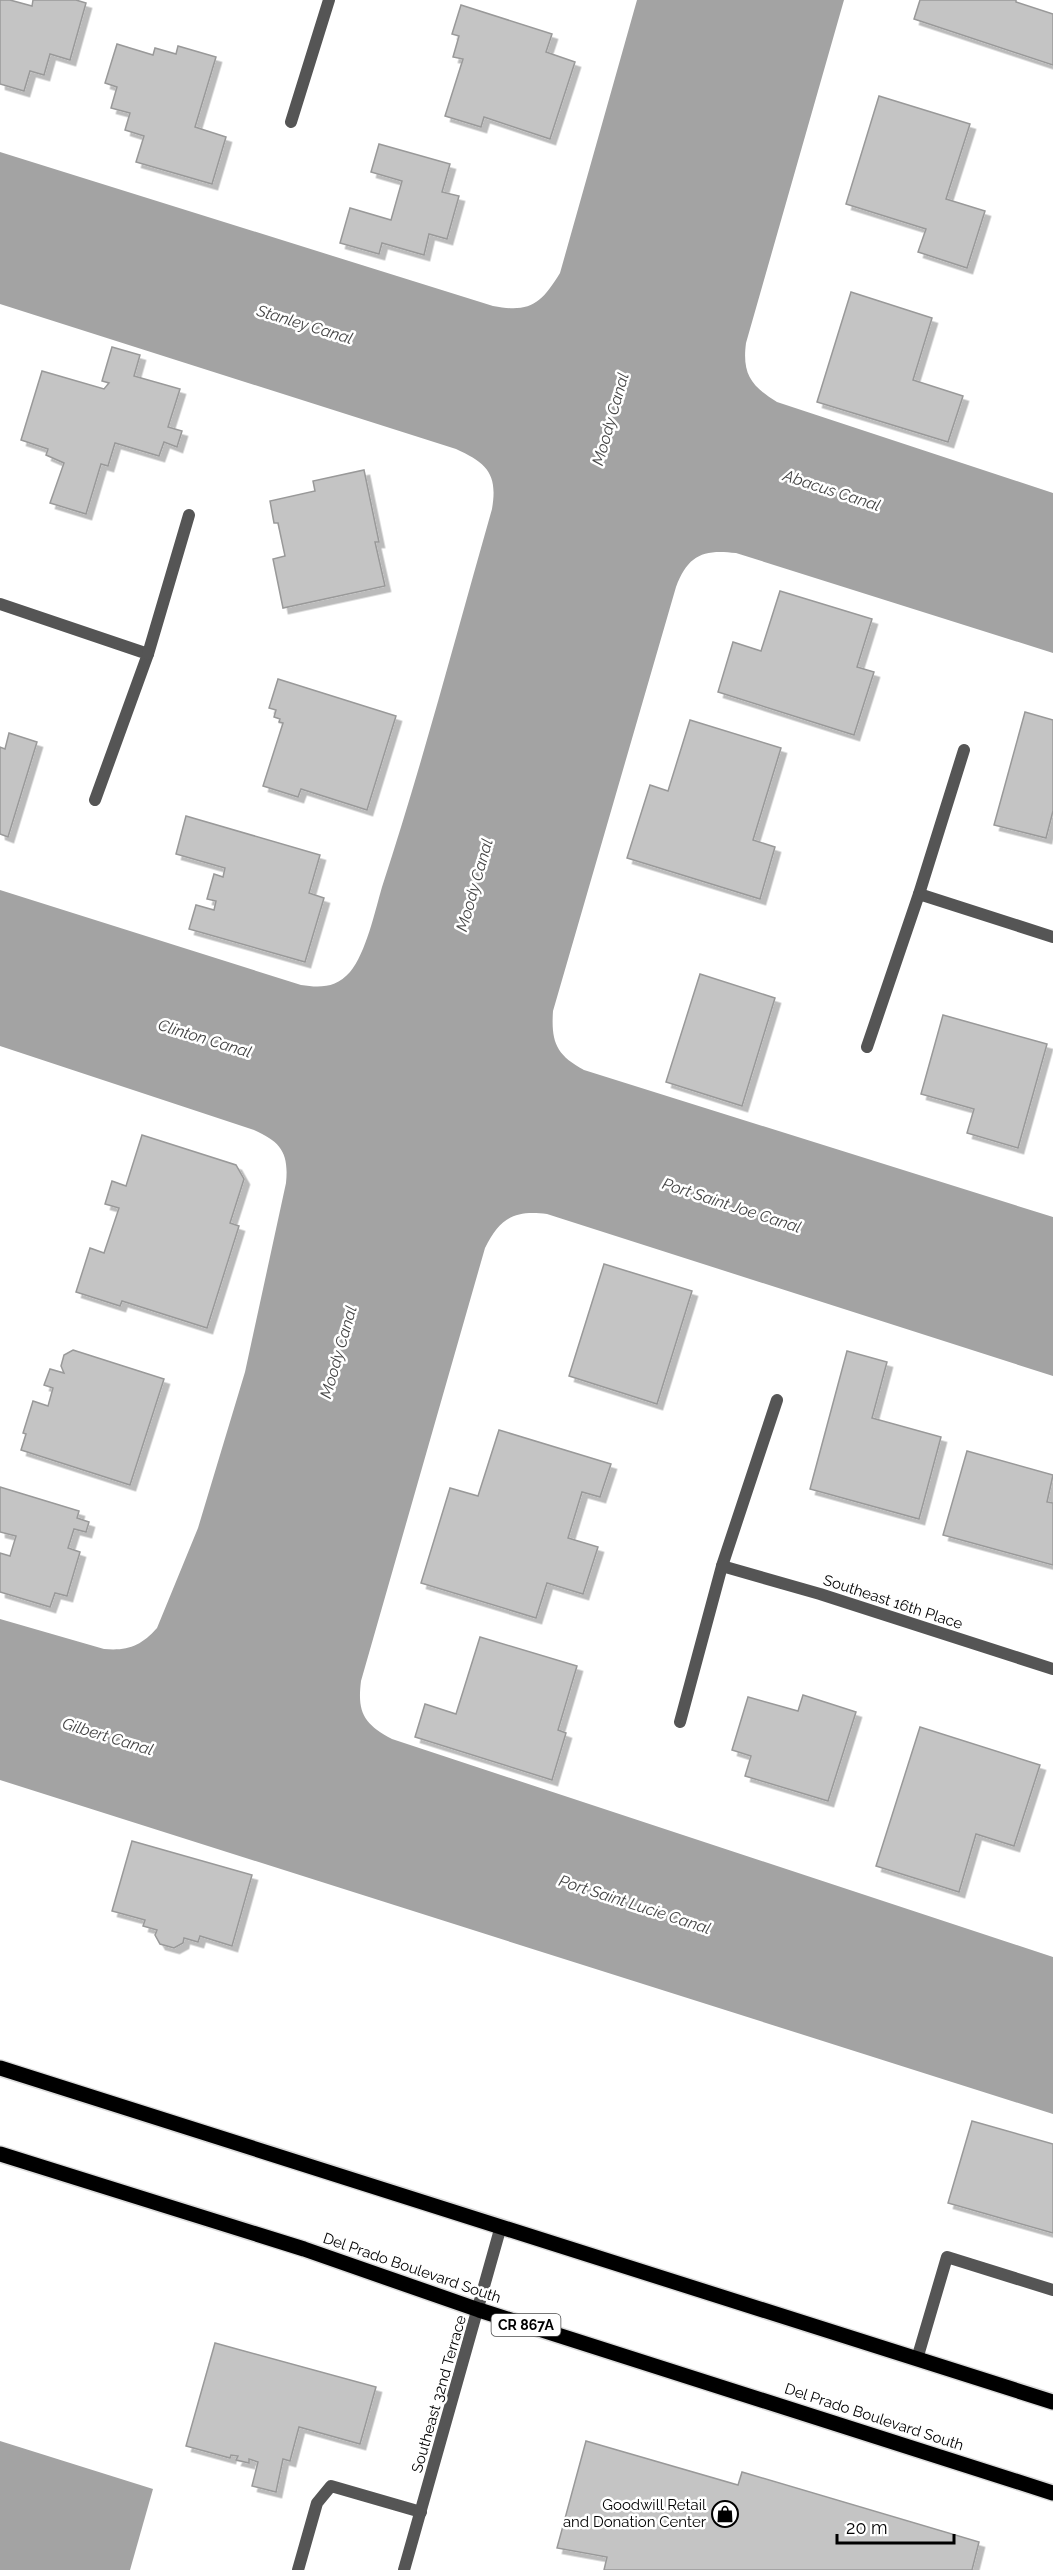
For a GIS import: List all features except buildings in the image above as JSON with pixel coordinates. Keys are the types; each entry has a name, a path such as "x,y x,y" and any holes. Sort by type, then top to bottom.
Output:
{"main road":[{"path":"0,2068 1053,2402"},
{"name":"Del Prado Boulevard South","path":"0,2154 304,2249 479,2310 1053,2493"}],"street":[{"path":"291,122 329,0"},
{"path":"95,800 148,654 189,515"},
{"path":"0,604 148,654"},
{"path":"867,1047 919,894 964,750"},
{"path":"919,894 1053,936"},
{"path":"680,1722 722,1566 777,1400"},
{"name":"Southeast 16th Place","path":"722,1566 820,1594 1053,1669"},
{"name":"Southeast 32nd Terrace","path":"404,2570 501,2226"},
{"path":"917,2359 947,2258 1053,2290"},
{"path":"298,2570 317,2503 331,2486 421,2512"}],"water":[{"path":"637,0 844,0 746,343 747,371 755,384 777,402 1053,493 1053,653 736,553 714,552 692,561 676,587 553,1011 553,1031 557,1046 567,1059 584,1070 1053,1217 1053,1376 547,1214 526,1213 509,1218 496,1229 485,1248 361,1681 360,1701 364,1716 369,1722 382,1734 392,1739 1053,1957 1053,2114 0,1780 0,1619 104,1649 133,1646 157,1628 198,1528 245,1372 287,1173 284,1156 277,1144 254,1130 0,1046 0,890 301,985 327,986 345,977 361,954 411,793 492,509 493,487 488,471 483,465 456,449 0,304 0,152 493,306 525,307 540,299 560,273"},
{"path":"0,2441 153,2489 130,2570 0,2570"}],"place":[{"name":"Goodwill Retail and Donation Center","path":"725,2514"}],"water label":[{"name":"Stanley Canal","path":"305,324"},
{"name":"Moody Canal","path":"610,419"},
{"name":"Abacus Canal","path":"832,490"},
{"name":"Moody Canal","path":"474,885"},
{"name":"Clinton Canal","path":"205,1038"},
{"name":"Port Saint Joe Canal","path":"732,1205"},
{"name":"Moody Canal","path":"338,1352"},
{"name":"Gilbert Canal","path":"108,1736"},
{"name":"Port Saint Lucie Canal","path":"635,1904"}]}
